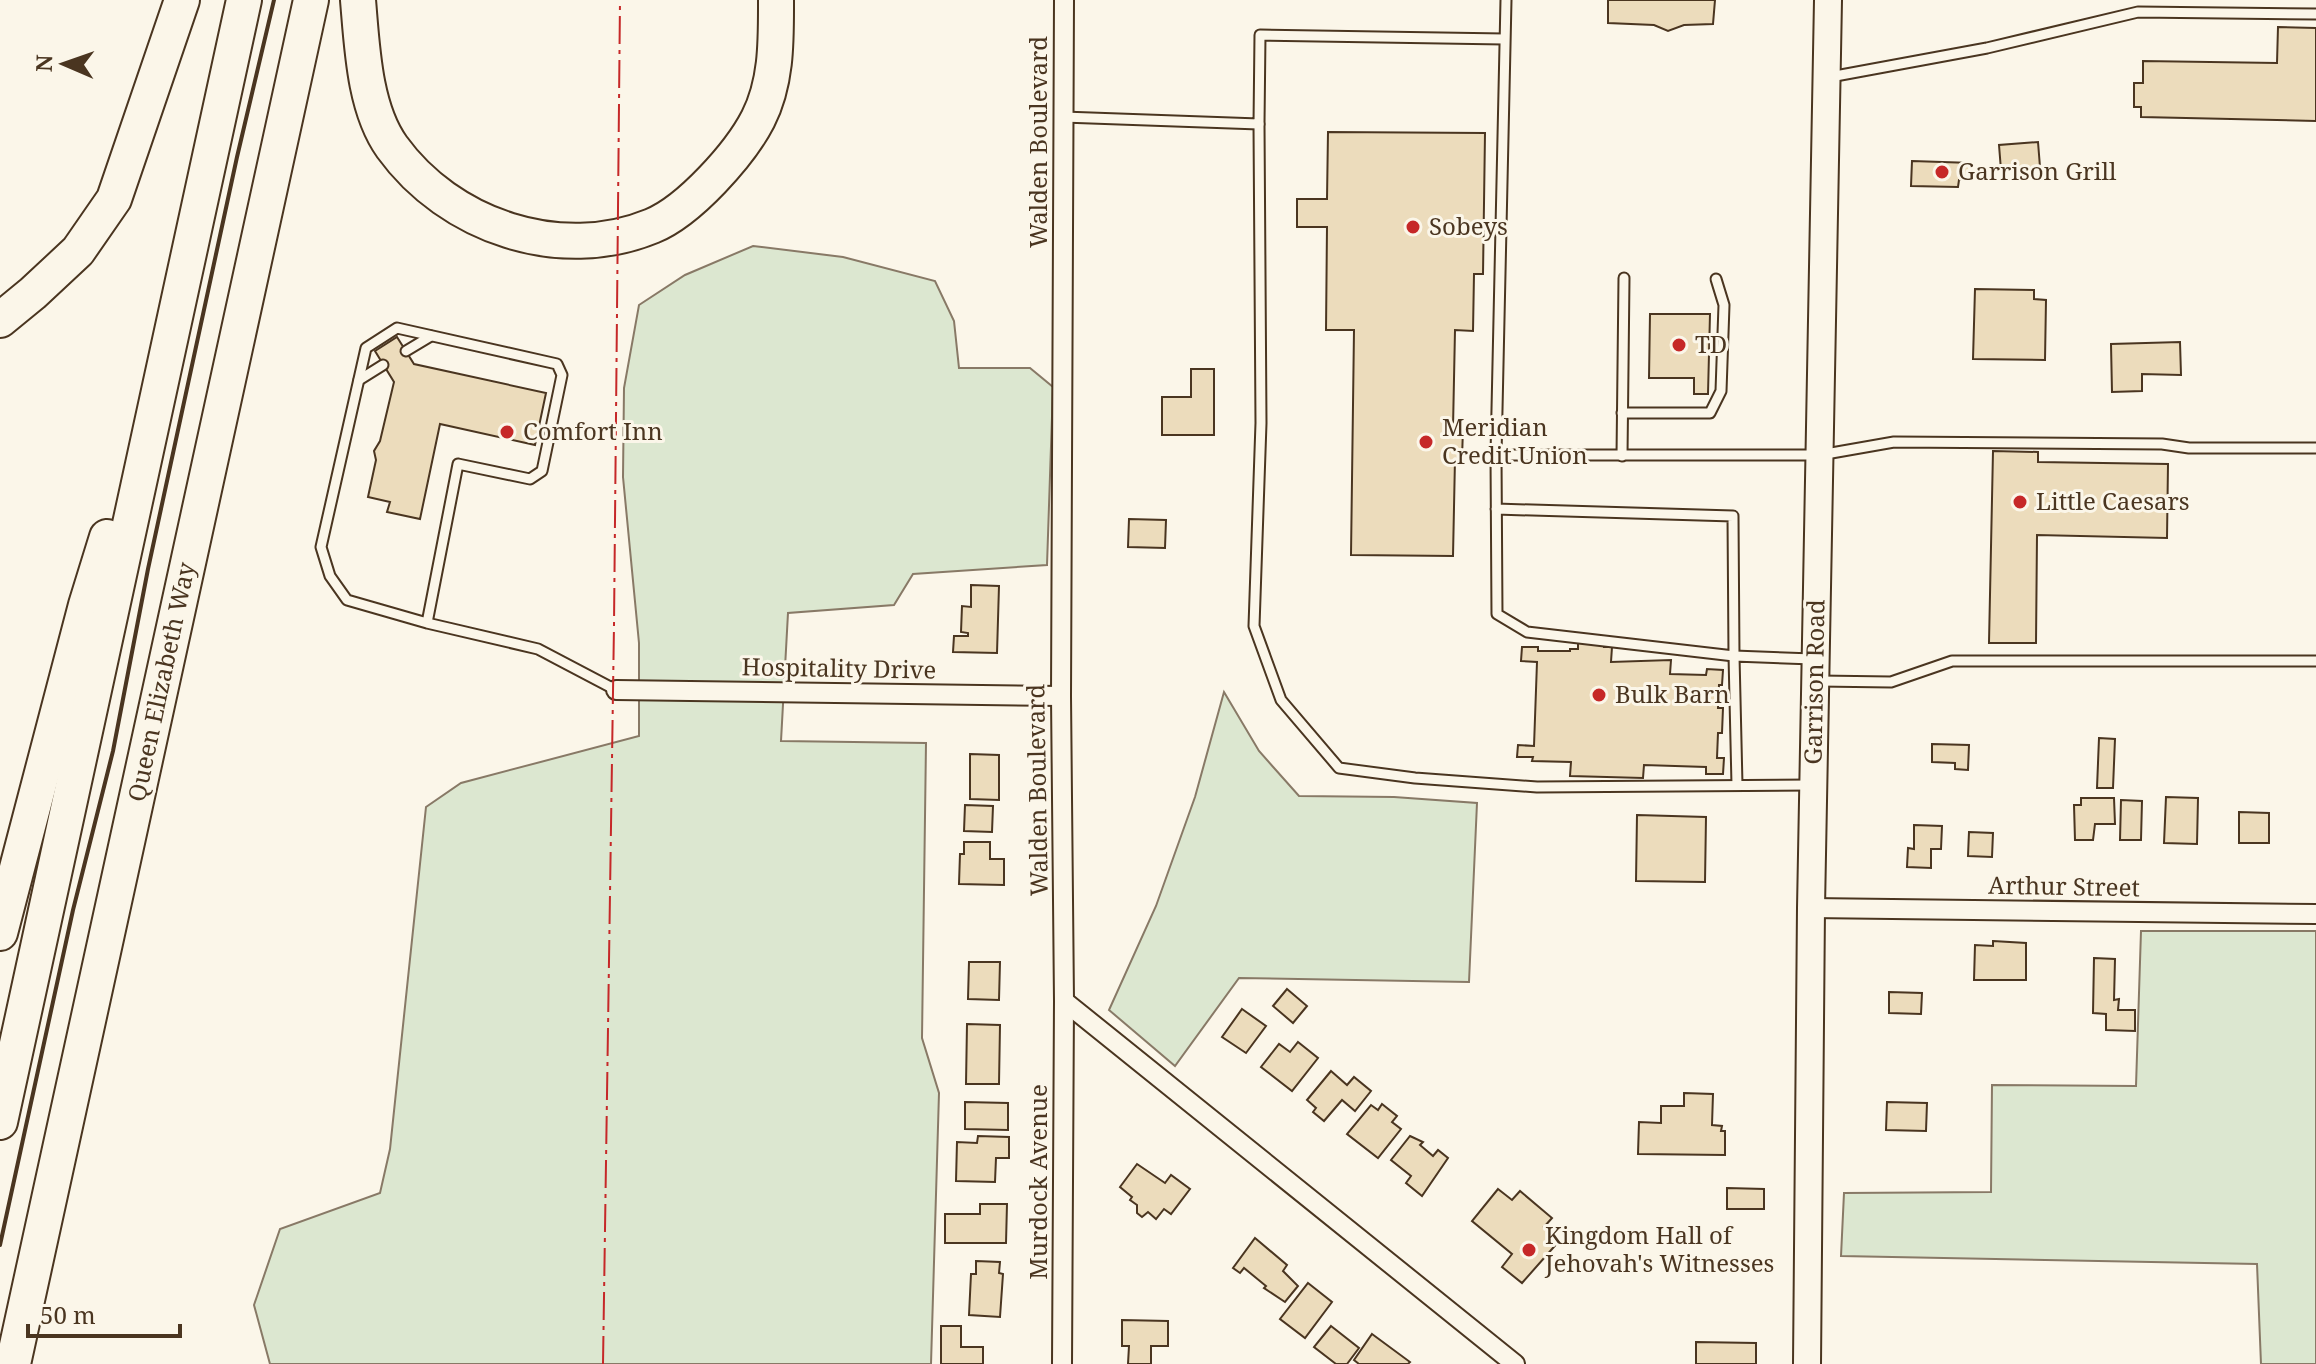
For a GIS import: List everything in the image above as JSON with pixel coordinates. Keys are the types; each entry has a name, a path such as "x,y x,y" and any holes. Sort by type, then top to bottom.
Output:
{"highway":[{"path":"0,320 78,251 114,199 182,0"},
{"path":"0,1122 244,0"},
{"name":"Queen Elizabeth Way","path":"13,1364 311,0"},
{"path":"358,0 370,98 391,145 429,187 459,210 500,229 549,239 606,238 654,225 700,192 732,159 759,118 774,72 775,6"},
{"path":"0,933 86,605 179,304"}],"main road":[{"name":"Garrison Road","path":"1807,1364 1811,908 1828,0"}],"street":[{"name":"Walden Boulevard","path":"1064,0 1061,696 1064,1001"},
{"name":"Hospitality Drive","path":"616,690 1061,696"},
{"name":"Arthur Street","path":"1811,908 2316,914"},
{"name":"Murdock Avenue","path":"1062,1364 1064,1001"},
{"path":"1064,1001 1515,1364"}],"lane":[{"path":"1506,0 1496,455 1497,614 1527,632 1734,656 1891,682 1952,661 2316,661"},
{"path":"1826,77 1987,48 2138,12 2316,14"},
{"path":"1504,39 1260,35 1261,423 1254,626 1281,700 1339,768 1415,778 1537,787 1813,785"},
{"path":"1063,117 1259,124"},
{"path":"1622,456 1624,278"},
{"path":"1622,413 1710,413 1721,391 1724,305 1716,279"},
{"path":"427,623 458,464 530,479 542,471 562,375 557,364 397,328 366,348 321,547 330,576 347,600 427,623 538,649 616,690"},
{"path":"406,351 431,336"},
{"path":"359,380 383,365"},
{"path":"1496,455 1820,455 1894,442 2316,448"},
{"path":"1496,509 1733,516 1737,785"}],"green space":[{"path":"753,246 843,257 935,281 954,321 959,368 1030,368 1053,387 1047,565 913,574 894,605 788,613 781,741 926,743 922,1038 939,1093 931,1364 270,1364 254,1305 280,1229 380,1193 390,1149 426,807 461,783 639,736 639,643 623,477 624,388 639,305 685,275"},
{"path":"1224,692 1259,751 1299,796 1394,797 1477,803 1469,982 1239,978 1175,1066 1109,1010 1156,906 1195,797"},
{"path":"2141,931 2316,931 2316,1364 2261,1364 2257,1264 1841,1256 1844,1193 1991,1192 1992,1085 2136,1086"}],"building":[{"path":"1608,0 1715,0 1713,24 1684,25 1668,31 1654,25 1608,23"},
{"path":"2278,27 2316,28 2316,121 2141,117 2141,107 2134,107 2134,83 2143,83 2143,61 2277,63"},
{"path":"1328,132 1485,133 1483,274 1474,274 1473,331 1455,330 1453,428 1463,428 1462,459 1455,459 1453,556 1351,555 1354,330 1326,330 1327,227 1297,227 1297,199 1327,199"},
{"path":"2038,142 2040,167 2001,170 1999,145"},
{"name":"Garrison Grill","path":"1912,161 1972,163 1972,180 1959,180 1958,187 1911,186"},
{"path":"1975,289 2034,290 2034,299 2046,300 2045,360 1973,359"},
{"name":"TD","path":"1650,314 1710,314 1708,394 1694,394 1694,378 1649,378"},
{"name":"Comfort Inn","path":"397,337 414,364 546,393 535,445 440,424 420,519 387,512 390,502 368,497 376,460 374,451 380,441 394,382 375,351"},
{"path":"2180,342 2181,375 2142,374 2142,391 2112,392 2111,344"},
{"path":"1191,369 1214,369 1214,435 1162,435 1162,397 1191,397"},
{"path":"1993,451 2038,452 2038,462 2168,464 2167,538 2037,535 2036,643 1989,643"},
{"path":"1129,519 1166,520 1165,548 1128,547"},
{"path":"971,585 999,586 997,653 953,652 954,636 968,636 968,633 961,632 962,606 971,607"},
{"path":"1578,642 1604,643 1604,647 1612,647 1611,662 1671,660 1670,674 1706,675 1707,669 1723,670 1718,708 1723,708 1722,733 1718,733 1717,758 1724,758 1723,774 1706,774 1706,767 1644,765 1643,778 1570,776 1571,762 1532,761 1533,757 1517,757 1518,745 1534,746 1537,662 1521,661 1522,647 1538,647 1538,651 1570,651 1578,649"},
{"path":"2099,738 2115,739 2113,788 2097,788"},
{"path":"1932,744 1969,745 1968,770 1955,769 1955,763 1932,762"},
{"path":"970,754 999,755 999,800 970,799"},
{"path":"2166,797 2198,798 2197,844 2164,843"},
{"path":"2081,798 2114,798 2115,824 2095,824 2093,840 2075,840 2074,805 2081,805"},
{"path":"2121,800 2142,801 2141,840 2120,840"},
{"path":"965,805 993,806 992,832 964,831"},
{"path":"2239,812 2269,813 2269,843 2239,843"},
{"path":"1637,815 1706,817 1705,882 1636,881"},
{"path":"1914,825 1942,826 1941,849 1931,849 1931,868 1907,867 1908,848 1914,849"},
{"path":"1969,832 1993,833 1992,857 1968,856"},
{"path":"964,842 990,842 990,859 1004,859 1004,885 959,884 960,854 964,854"},
{"path":"1993,941 2026,943 2026,980 1974,980 1975,945 1993,946"},
{"path":"2094,958 2115,959 2114,1000 2119,999 2118,1010 2135,1010 2135,1031 2106,1030 2106,1014 2093,1013"},
{"path":"969,962 1000,962 999,1000 968,999"},
{"path":"1287,989 1307,1006 1293,1023 1273,1006"},
{"path":"1889,992 1922,993 1921,1014 1889,1013"},
{"path":"1242,1009 1266,1026 1246,1053 1222,1037"},
{"path":"967,1024 1000,1025 999,1084 966,1084"},
{"path":"1298,1042 1318,1058 1292,1091 1261,1067 1279,1044 1290,1052"},
{"path":"1331,1071 1347,1085 1354,1077 1371,1091 1355,1111 1342,1100 1324,1121 1313,1112 1316,1108 1307,1100"},
{"path":"1684,1093 1713,1094 1712,1125 1722,1126 1721,1131 1725,1131 1725,1155 1638,1154 1639,1122 1661,1123 1661,1106 1684,1106"},
{"path":"965,1102 1008,1103 1008,1130 965,1129"},
{"path":"1887,1102 1927,1103 1926,1131 1886,1130"},
{"path":"1382,1104 1397,1116 1392,1122 1401,1129 1378,1158 1347,1134 1371,1105 1378,1110"},
{"path":"978,1136 1009,1137 1009,1158 996,1158 995,1182 956,1181 957,1142 977,1143"},
{"path":"1410,1136 1423,1142 1420,1145 1433,1156 1438,1150 1448,1158 1422,1196 1406,1183 1411,1176 1391,1160"},
{"path":"1137,1164 1165,1183 1171,1175 1190,1189 1171,1214 1164,1209 1156,1219 1148,1212 1142,1217 1137,1213 1137,1205 1130,1200 1132,1197 1120,1187"},
{"path":"1727,1188 1764,1189 1764,1209 1727,1209"},
{"path":"1498,1189 1512,1200 1520,1191 1552,1218 1544,1227 1560,1240 1522,1283 1502,1267 1512,1254 1472,1221"},
{"path":"980,1204 1007,1204 1006,1243 945,1243 945,1214 980,1214"},
{"path":"1255,1238 1287,1265 1283,1271 1298,1286 1285,1302 1264,1288 1266,1286 1244,1268 1240,1273 1233,1268"},
{"path":"976,1261 1000,1262 999,1273 1003,1274 1000,1317 969,1315 971,1274 976,1274"},
{"path":"1308,1283 1332,1302 1305,1338 1280,1319"},
{"path":"1122,1320 1168,1321 1168,1346 1151,1346 1151,1364 1128,1364 1129,1346 1122,1346"},
{"path":"941,1326 961,1326 961,1347 983,1347 983,1364 941,1364"},
{"path":"1331,1326 1359,1348 1347,1364 1336,1364 1314,1347"},
{"path":"1372,1334 1410,1362 1359,1364 1354,1360"},
{"path":"1696,1342 1756,1343 1756,1364 1696,1364"}],"wall":[{"path":"0,1245 73,910 113,751 148,569 274,0"}],"power":[{"path":"603,1364 620,0"}],"place":[{"name":"Garrison Grill","path":"1942,172"},
{"name":"Sobeys","path":"1413,227"},
{"name":"TD","path":"1679,345"},
{"name":"Comfort Inn","path":"507,432"},
{"name":"Meridian Credit Union","path":"1426,442"},
{"name":"Little Caesars","path":"2020,502"},
{"name":"Bulk Barn","path":"1599,695"},
{"name":"Kingdom Hall of Jehovah's Witnesses","path":"1529,1250"}]}
